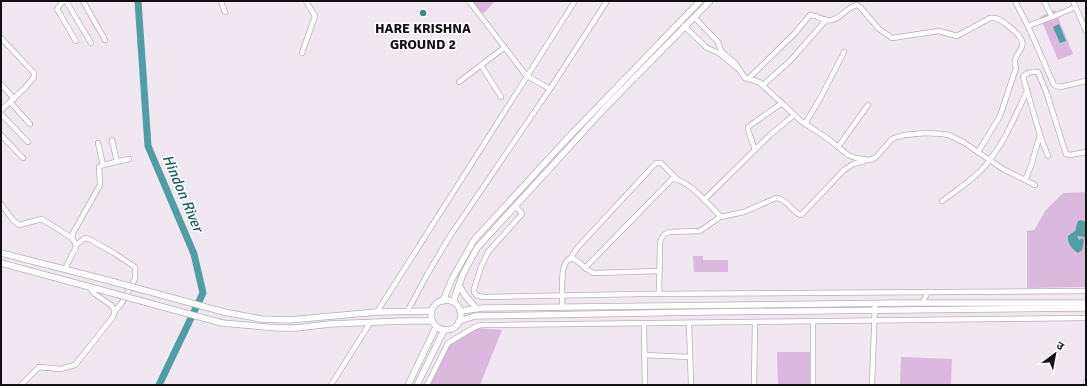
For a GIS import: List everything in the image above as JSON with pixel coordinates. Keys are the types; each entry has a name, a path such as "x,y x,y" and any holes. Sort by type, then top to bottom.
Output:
{"street":[{"path":"63,1 57,9 76,41"},
{"path":"66,1 91,43"},
{"path":"83,1 105,40"},
{"path":"221,1 225,12"},
{"path":"302,53 315,16 306,1"},
{"path":"469,1 527,76 550,89"},
{"path":"377,312 574,1"},
{"path":"406,312 450,236 550,89 606,1"},
{"path":"443,301 453,302 460,310 459,321 455,327 450,330 444,330 436,327 432,321 431,311 443,301 452,279 474,240 570,136 700,1"},
{"path":"453,302 463,274 477,248 516,208 605,108 687,30 710,1"},
{"path":"1015,1 1028,26 1052,83 1055,86 1060,87 1086,81"},
{"path":"1044,1 1052,17"},
{"path":"1073,1 1084,19 1085,28"},
{"path":"748,79 795,33 810,15 826,20 833,20 857,5 879,29 892,38 939,32 945,32 956,36 992,17 1000,20 1017,33 1022,41 1022,45 1014,61 1016,68 1000,116 978,152"},
{"path":"1028,26 1076,7"},
{"path":"690,11 718,42 721,51 736,63 742,76 757,81 805,124 848,155 868,160"},
{"path":"762,85 790,61 826,20"},
{"path":"687,30 707,48 718,53 739,69"},
{"path":"1,38 34,73 34,78 32,81 1,110"},
{"path":"459,82 505,47"},
{"path":"805,124 844,52"},
{"path":"481,65 502,98"},
{"path":"1048,156 1040,135 1023,77 1034,71 1038,72 1048,94 1064,151 1068,155 1086,152"},
{"path":"1,84 30,124"},
{"path":"942,201 969,181 990,160 1006,134 1027,91"},
{"path":"755,150 748,129 782,103"},
{"path":"838,147 868,105"},
{"path":"1,114 28,142"},
{"path":"704,200 770,135 794,115"},
{"path":"660,294 660,243 662,236 668,232 700,230 721,217 744,212 779,198 796,213 802,215 844,170 853,164 878,156 892,139 897,137 918,134 949,135 1035,185"},
{"path":"1,135 23,158"},
{"path":"1025,180 1031,166 1040,135"},
{"path":"112,140 117,162"},
{"path":"98,143 103,165"},
{"path":"72,238 73,233 100,185 99,169 103,165 129,159"},
{"path":"562,301 563,268 567,260 570,259 578,247 656,163 661,163 677,179 689,186 721,217"},
{"path":"585,268 672,179 677,179"},
{"path":"1,204 13,220 19,225 42,219 72,238 76,245"},
{"path":"516,208 522,213 520,217 488,252 483,260 474,289 475,294 480,297 562,301 875,304 1086,303"},
{"path":"21,385 39,367 60,369 75,365 113,317 135,279 135,267 87,238 76,245 65,270"},
{"path":"1,253 224,312 256,318 289,320 377,312 431,311"},
{"path":"570,259 576,260 585,268 594,273 660,271"},
{"path":"1,263 222,323 277,328 296,328 330,324 432,321"},
{"path":"459,285 464,294 476,308"},
{"path":"88,286 95,294 111,304 115,312"},
{"path":"460,310 660,294 927,294 1086,291"},
{"path":"922,303 927,294"},
{"path":"872,385 875,304"},
{"path":"459,321 475,316 1086,308"},
{"path":"427,385 448,343 478,326 1086,318"},
{"path":"813,322 813,385"},
{"path":"331,385 370,323"},
{"path":"689,323 691,385"},
{"path":"754,385 755,323"},
{"path":"644,324 646,385"},
{"path":"408,385 436,327"},
{"path":"417,385 444,330"},
{"path":"644,355 690,357"}],"shaded area":[{"path":"470,1 495,1 486,11 481,14"},
{"path":"1055,10 1073,54 1058,60 1040,17"},
{"path":"1086,192 1086,287 1027,288 1027,231 1034,230 1046,210 1063,193"},
{"path":"693,256 703,256 703,260 728,260 728,272 694,272"},
{"path":"478,328 502,330 480,385 429,385 447,346"},
{"path":"777,352 810,352 810,385 778,385"},
{"path":"901,357 952,359 951,385 900,385"}],"water":[{"path":"1059,24 1066,41 1060,43 1053,27"},
{"path":"1081,220 1086,222 1086,241 1084,237 1077,236 1079,240 1082,238 1084,240 1082,250 1078,253 1070,246 1068,236 1075,231 1078,221"}],"waterway":[{"name":"Hindon River","path":"138,1 148,146 194,254 203,293 159,385"}],"place":[{"name":"HARE KRISHNA GROUND 2","path":"423,13"}]}
